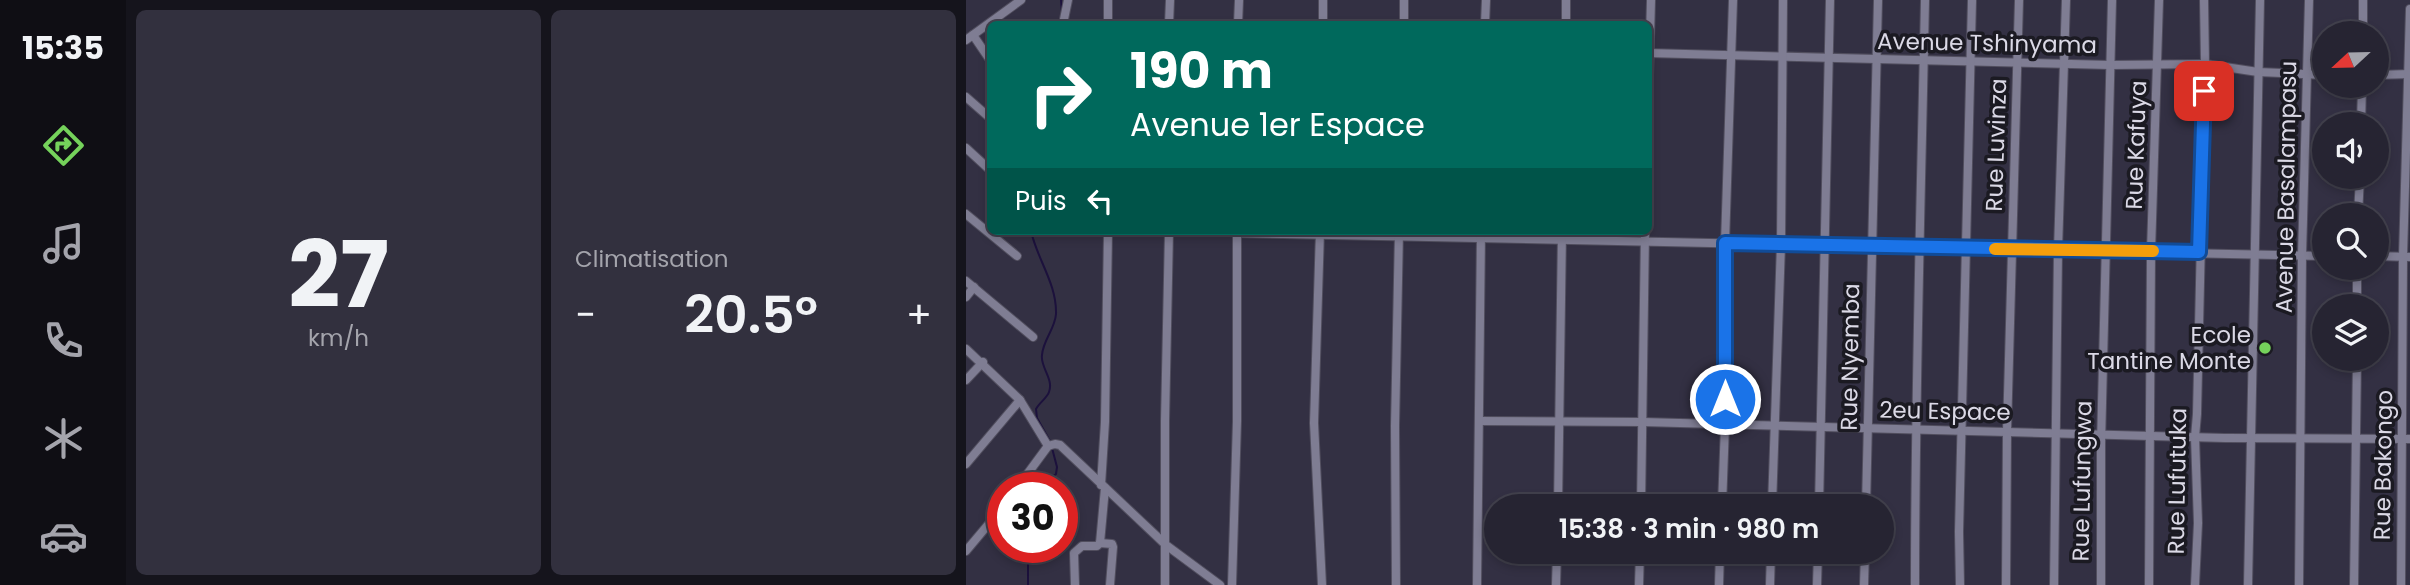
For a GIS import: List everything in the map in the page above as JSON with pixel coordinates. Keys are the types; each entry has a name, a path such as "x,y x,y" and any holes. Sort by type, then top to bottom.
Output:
{"street":[{"path":"1064,21 1068,0"},
{"path":"1108,0 1108,21"},
{"path":"1169,21 1170,0"},
{"path":"1238,21 1239,0"},
{"path":"1323,0 1323,21"},
{"path":"1404,0 1404,21"},
{"path":"1485,21 1486,0"},
{"path":"1566,0 1566,21"},
{"path":"1650,21 1651,0"},
{"path":"1722,494 1725,243 1733,0"},
{"path":"1772,494 1781,244 1783,0"},
{"path":"1819,494 1830,0"},
{"name":"Rue Nyemba","path":"1866,494 1878,0"},
{"path":"1914,585 1925,0"},
{"path":"1960,585 1972,0"},
{"name":"Rue Luvinza","path":"2006,585 2007,431 2019,0"},
{"path":"2054,585 2054,433 2066,0"},
{"name":"Rue Lufungwa","path":"2101,585 2101,435 2112,0"},
{"name":"Rue Kafuya","path":"2149,585 2151,251 2159,0"},
{"name":"Rue Lufutuka","path":"2195,585 2198,523 2195,437 2205,64 2204,0"},
{"path":"2248,585 2260,0"},
{"name":"Avenue Basalampasu","path":"2299,585 2302,256 2309,0"},
{"path":"2362,21 2363,0"},
{"path":"990,21 1017,1"},
{"name":"Rue Bakongo","path":"2401,585 2406,439 2410,9"},
{"path":"987,23 968,37 987,57"},
{"name":"Avenue Tshinyama","path":"1652,53 2110,65 2205,64 2258,72 2312,75"},
{"path":"2389,75 2409,74"},
{"path":"966,97 987,115"},
{"path":"966,148 987,167"},
{"path":"966,214 987,231"},
{"path":"992,235 1017,256"},
{"path":"1100,543 1108,235"},
{"path":"1165,585 1168,235"},
{"path":"1232,585 1237,433 1237,235"},
{"path":"1320,235 1314,423 1322,585"},
{"path":"1396,585 1395,426 1399,235"},
{"path":"1477,585 1481,235 1562,235 1645,242 2312,256"},
{"path":"1558,494 1562,235"},
{"path":"1641,494 1645,235"},
{"path":"2389,256 2407,257"},
{"path":"966,281 1033,337"},
{"path":"966,297 974,287"},
{"path":"966,349 983,362 1020,401 1052,445"},
{"path":"966,380 983,362"},
{"path":"2354,585 2357,371"},
{"path":"966,464 1020,401"},
{"name":"2eu Espace","path":"1479,421 1643,422 2101,435 2406,439"},
{"path":"1052,445 1060,445 1166,545 1220,585"},
{"path":"1030,472 1052,445"},
{"path":"966,551 987,526"},
{"path":"1075,585 1074,553 1082,546 1097,546 1100,543 1112,544 1113,547 1110,585"},
{"path":"1556,585 1557,564"},
{"path":"1639,585 1640,564"},
{"path":"1718,585 1719,564"},
{"path":"1770,585 1771,564"},
{"path":"1817,585 1818,564"},
{"path":"1864,585 1865,564"}],"waterway":[{"path":"1061,0 1062,13"},
{"path":"1032,235 1053,292 1056,314 1042,355 1050,387 1036,409 1037,418 1051,443"},
{"path":"1052,448 1056,472"},
{"path":"1028,563 1028,585"}],"slow traffic":[{"path":"1995,249 2153,251"}],"place":[{"name":"Ecole Tantine Monte","path":"2265,348"}],"route":[{"path":"1725,399 1725,243 2199,252 2204,91"}]}
